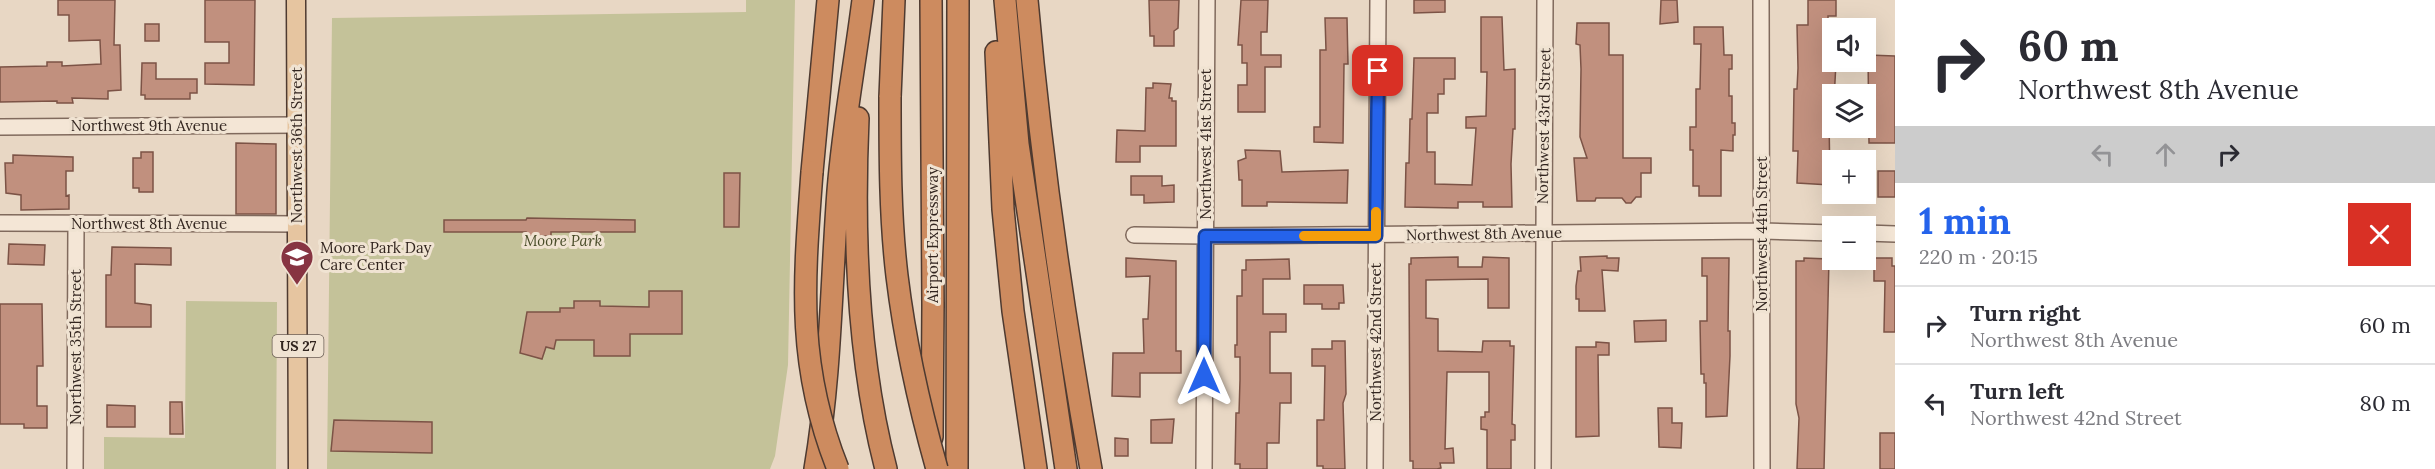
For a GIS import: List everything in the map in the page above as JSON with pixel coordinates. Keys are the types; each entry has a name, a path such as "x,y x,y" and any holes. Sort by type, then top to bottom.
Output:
{"highway":[{"path":"828,0 812,172 804,320 816,400 838,469"},
{"path":"815,469 828,377 838,192 846,108 863,0"},
{"path":"894,0 890,97 891,186 897,274 912,371 937,469"},
{"name":"Airport Expressway","path":"931,0 932,469"},
{"name":"Airport Expressway","path":"957,469 958,0"},
{"path":"994,0 1003,209 1014,321 1036,469"},
{"path":"1005,0 1018,144 1066,469"},
{"path":"1028,0 1045,174 1075,381 1091,469"},
{"path":"860,22 856,161 857,235 867,358 885,466"}],"main road":[{"name":"Northwest 36th Street","path":"296,0 298,469"}],"street":[{"name":"Northwest 41st Street","path":"1204,469 1207,0"},
{"name":"Northwest 42nd Street","path":"1375,469 1378,0"},
{"name":"Northwest 43rd Street","path":"1543,469 1545,0"},
{"name":"Northwest 44th Street","path":"1761,0 1762,469"},
{"name":"Northwest 9th Avenue","path":"0,127 297,125"},
{"name":"Northwest 8th Avenue","path":"0,223 298,224"},
{"name":"Northwest 35th Street","path":"75,469 76,224"},
{"name":"Northwest 8th Avenue","path":"1134,235 1376,236 1763,231 1822,233"},
{"path":"1876,233 1895,234"}],"green space":[{"name":"Moore Park","path":"746,0 795,0 788,365 775,456 770,469 327,469 332,18 746,12"},
{"path":"186,301 277,302 276,469 104,469 104,437 185,438"}],"building":[{"path":"58,0 115,0 114,45 120,45 121,90 108,91 108,99 72,98 73,103 0,102 0,67 47,66 47,62 62,62 62,66 101,64 100,40 69,41 69,15 58,15"},
{"path":"205,0 255,0 254,85 205,84 205,63 229,63 229,42 205,42"},
{"path":"1149,0 1179,0 1178,28 1174,31 1174,46 1154,46 1154,36 1150,36"},
{"path":"1241,0 1268,0 1267,32 1261,32 1261,55 1281,55 1281,67 1265,67 1265,112 1238,112 1238,85 1247,85 1247,63 1242,63 1242,45 1238,45"},
{"path":"1414,0 1445,0 1445,12 1414,13"},
{"path":"1661,0 1677,0 1678,22 1660,24"},
{"path":"1808,0 1836,0 1836,16 1822,18 1822,72 1836,72 1835,84 1822,84 1822,138 1829,138 1829,150 1822,150 1822,185 1797,183 1798,151 1793,151 1794,89 1797,89 1798,68 1797,25 1808,25"},
{"path":"1481,17 1502,17 1504,70 1515,69 1515,129 1513,129 1511,164 1512,207 1483,207 1483,202 1458,202 1458,208 1405,207 1414,58 1455,58 1455,79 1444,79 1444,94 1438,94 1438,113 1427,113 1427,152 1435,152 1435,184 1472,185 1476,128 1466,128 1466,117 1486,116 1487,72 1481,72"},
{"path":"1325,18 1347,18 1348,64 1344,64 1343,143 1314,142 1314,127 1320,127 1320,50 1326,50"},
{"path":"1577,23 1609,23 1609,55 1623,55 1623,158 1651,158 1651,173 1641,173 1641,197 1636,197 1631,203 1626,203 1622,198 1577,201 1574,158 1587,158 1580,137 1581,69 1580,45 1576,44"},
{"path":"145,24 159,24 159,41 145,41"},
{"path":"1694,27 1723,27 1724,55 1732,55 1732,69 1729,69 1729,96 1732,96 1732,123 1735,123 1735,135 1733,135 1733,151 1721,150 1721,196 1699,196 1699,186 1693,186 1693,150 1690,150 1690,127 1696,127 1696,89 1700,89 1701,44 1694,44"},
{"path":"1876,55 1895,56 1895,143 1869,143 1869,138 1876,138 1876,84 1868,84 1868,72 1876,72"},
{"path":"142,63 156,63 156,79 197,79 197,93 190,93 190,99 145,99 145,95 141,95"},
{"path":"1153,83 1171,84 1169,98 1176,101 1176,146 1140,146 1140,162 1116,162 1117,130 1145,131 1146,88 1153,88"},
{"path":"236,143 276,144 276,214 236,214"},
{"path":"1245,150 1280,151 1282,172 1348,170 1347,203 1267,202 1267,206 1242,206 1242,180 1239,180 1238,161 1246,158"},
{"path":"141,152 153,152 153,192 139,192 139,188 133,188 133,158 141,158"},
{"path":"13,155 73,157 73,171 66,171 66,196 69,195 69,209 21,210 21,195 6,193 5,163 13,163"},
{"path":"1878,171 1895,171 1895,197 1878,197"},
{"path":"724,173 740,173 739,227 724,227"},
{"path":"1131,176 1162,176 1162,186 1174,185 1174,202 1144,203 1144,195 1131,195"},
{"path":"527,218 635,220 635,232 551,232 551,236 526,236 526,232 444,232 444,220 526,220"},
{"path":"9,244 45,245 44,265 8,264"},
{"path":"112,247 171,248 171,265 135,264 135,303 151,305 151,327 106,327 106,275 111,275"},
{"path":"1607,256 1607,258 1619,258 1618,271 1602,270 1605,311 1579,311 1576,286 1578,271 1581,271 1580,257"},
{"path":"1458,257 1458,267 1482,267 1483,257 1509,258 1509,308 1488,308 1488,279 1426,280 1426,318 1438,319 1438,351 1482,352 1483,341 1510,341 1510,346 1514,346 1512,424 1515,425 1515,440 1511,440 1511,469 1487,469 1487,430 1481,429 1481,417 1485,417 1485,412 1489,412 1489,372 1447,372 1445,449 1453,448 1454,463 1440,463 1441,468 1437,469 1413,469 1413,461 1410,461 1409,264 1411,264 1411,258"},
{"path":"1126,258 1176,261 1176,351 1181,351 1181,373 1140,373 1140,397 1112,396 1113,353 1144,353 1143,319 1148,319 1150,276 1126,277"},
{"path":"1702,258 1729,258 1730,356 1727,416 1706,417 1706,383 1704,383 1704,374 1701,374 1700,321 1707,321 1707,276 1702,276"},
{"path":"1804,258 1822,259 1822,270 1829,270 1824,469 1797,469 1799,418 1796,404 1796,261 1804,261"},
{"path":"1876,258 1892,258 1892,266 1895,266 1895,332 1884,332 1885,281 1874,281"},
{"path":"1289,259 1290,279 1263,279 1263,314 1286,314 1286,332 1270,332 1270,373 1291,373 1291,403 1280,403 1279,443 1267,443 1267,469 1240,469 1240,464 1235,464 1240,357 1235,357 1235,345 1237,345 1237,296 1242,296 1242,270 1246,270 1246,260"},
{"path":"1304,285 1343,285 1344,303 1339,303 1339,309 1322,309 1322,304 1304,304"},
{"path":"649,291 682,291 682,334 630,334 630,356 594,356 594,340 556,340 554,349 546,347 542,359 520,353 527,312 560,312 560,308 574,308 574,301 600,301 600,306 649,307"},
{"path":"0,304 42,304 43,366 37,366 37,406 47,406 47,428 24,428 24,424 0,424"},
{"path":"1666,320 1666,341 1635,342 1634,321"},
{"path":"1332,341 1345,341 1346,394 1343,403 1345,469 1323,469 1323,466 1317,466 1317,420 1324,420 1325,366 1312,366 1312,349 1332,349"},
{"path":"1596,342 1609,343 1609,355 1598,355 1599,436 1576,437 1576,347 1596,347"},
{"path":"170,402 182,402 183,434 170,434"},
{"path":"107,405 135,406 135,427 107,427"},
{"path":"1658,408 1672,408 1672,423 1682,423 1681,448 1659,447"},
{"path":"1174,419 1172,443 1151,443 1151,420"},
{"path":"334,420 432,422 432,453 331,451"},
{"path":"1880,433 1895,433 1895,469 1880,469"},
{"path":"1115,438 1128,439 1128,456 1115,456"}],"slow traffic":[{"path":"1304,236 1376,236 1376,212"}],"place":[{"name":"Moore Park Day Care Center","path":"297,286"}],"route":[{"path":"1204,376 1205,236 1376,236 1378,71"}]}
